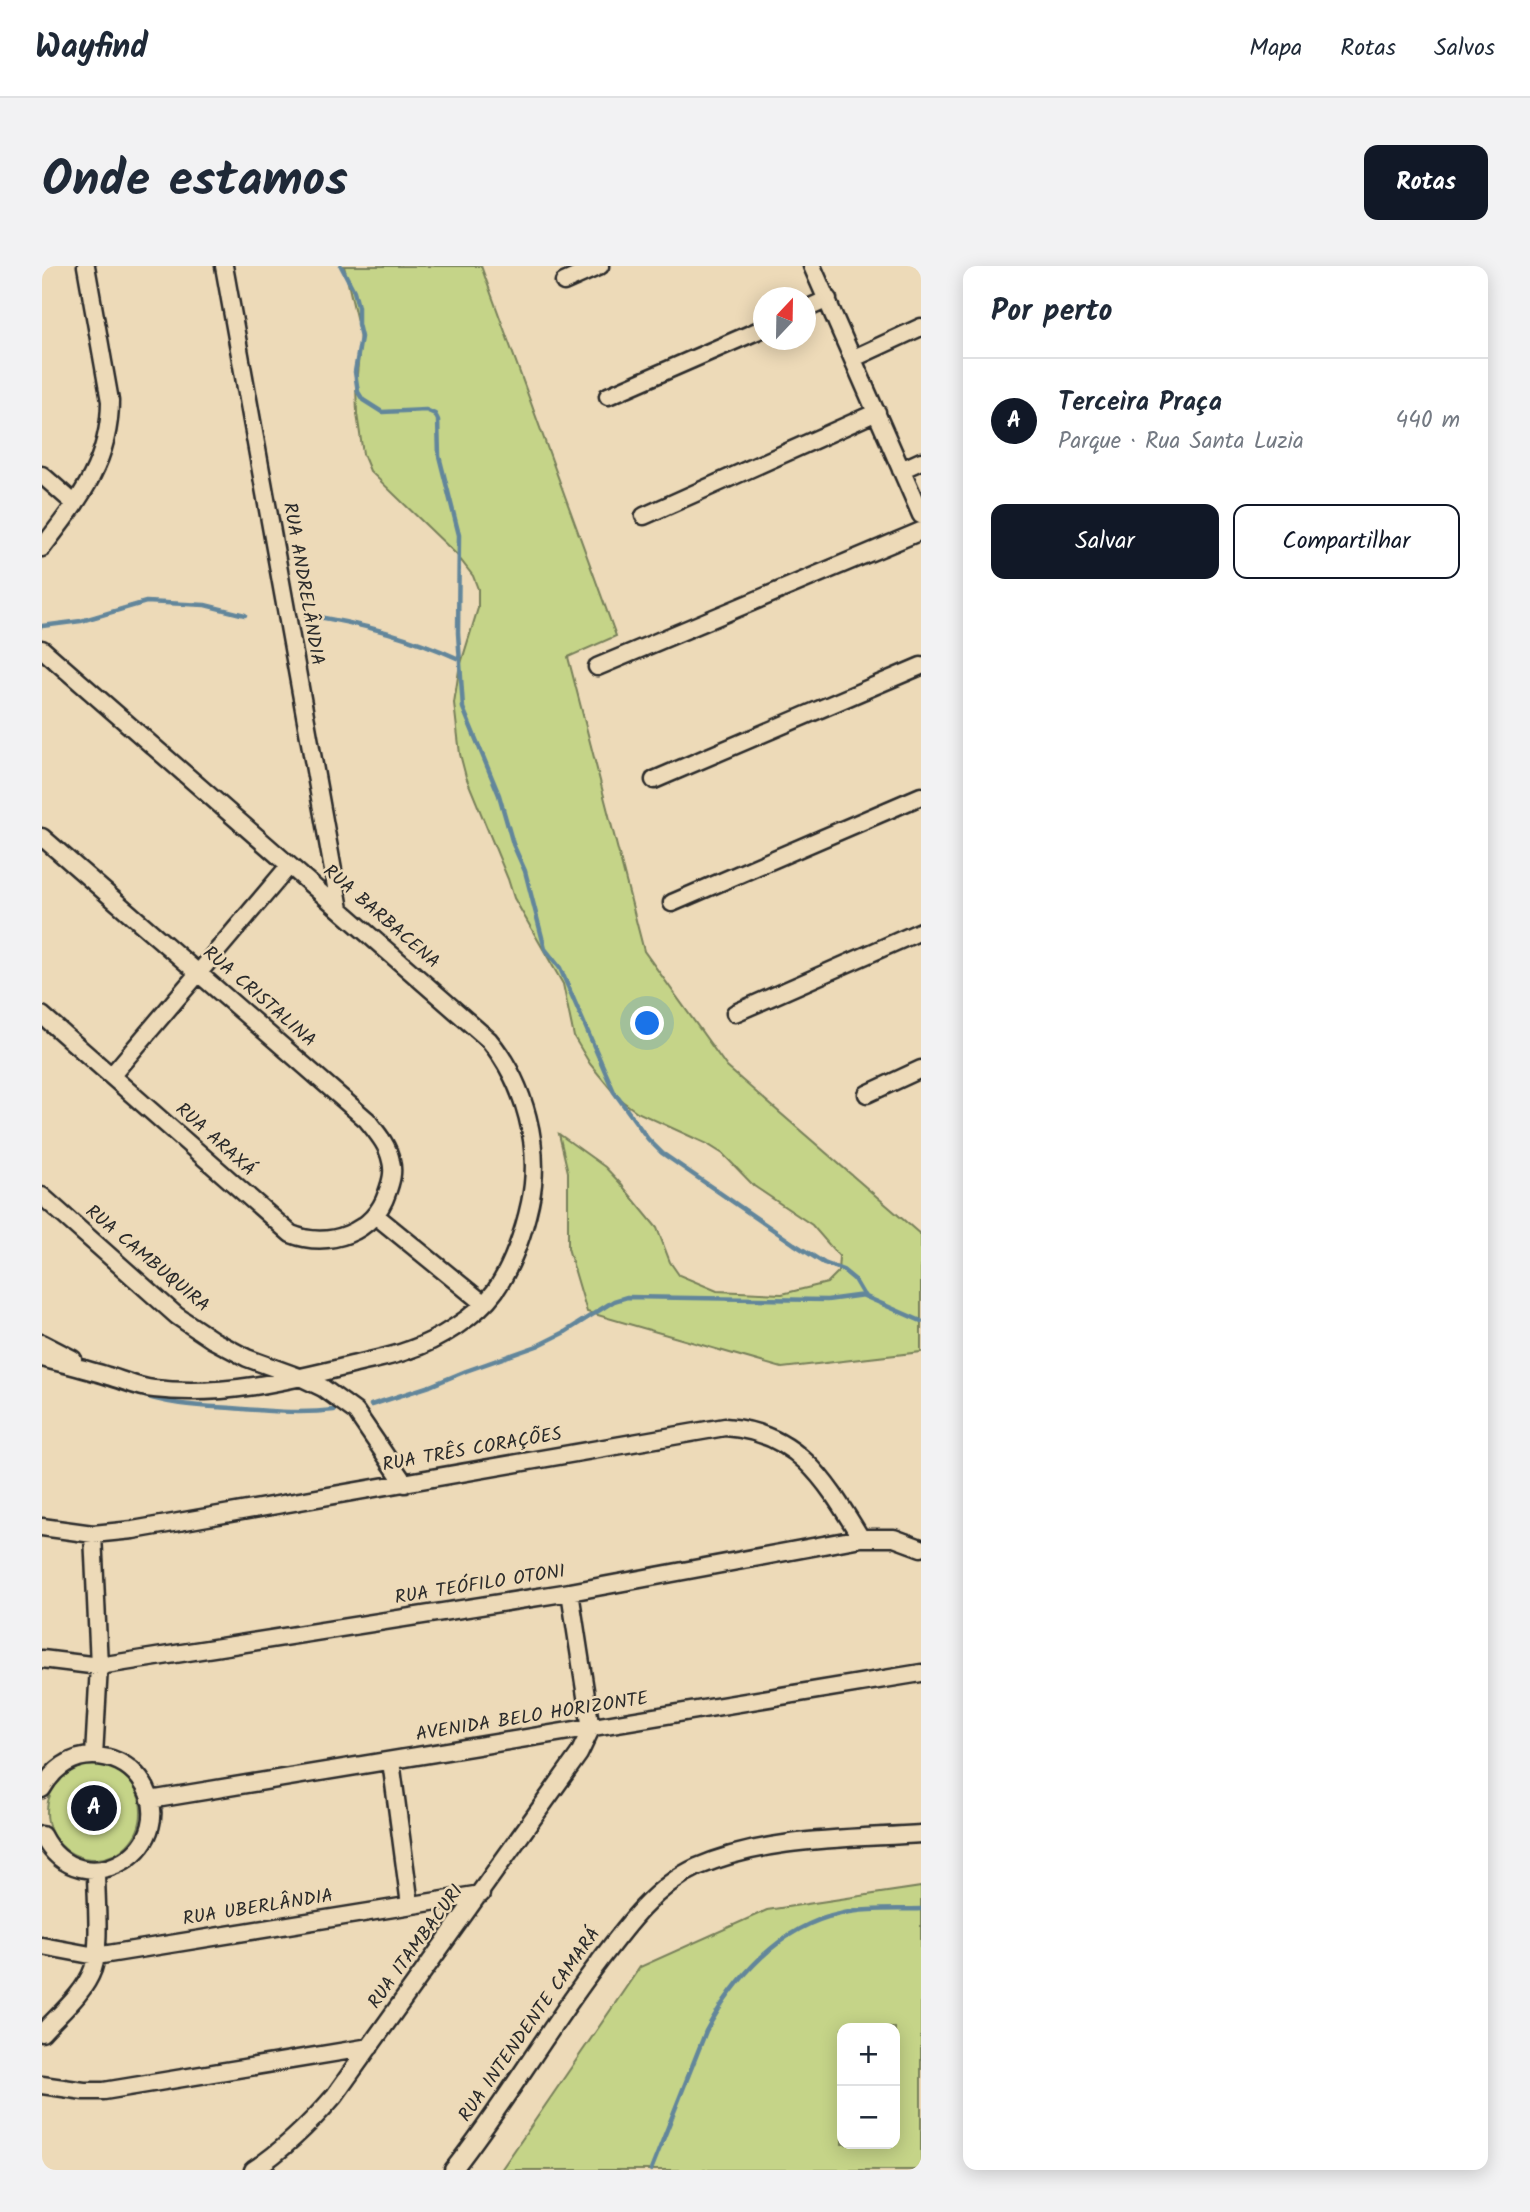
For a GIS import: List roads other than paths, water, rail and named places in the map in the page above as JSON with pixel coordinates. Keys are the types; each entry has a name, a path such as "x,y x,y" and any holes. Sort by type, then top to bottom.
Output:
{"street":[{"path":"42,548 88,486 101,461 110,420 110,401 86,266"},
{"name":"RUA ANDRELÂNDIA","path":"224,266 340,909"},
{"path":"564,282 600,266"},
{"path":"812,266 921,515"},
{"path":"816,304 828,299"},
{"path":"854,358 921,327"},
{"path":"608,396 753,333"},
{"path":"644,516 877,412"},
{"path":"901,470 921,461"},
{"path":"42,475 75,504"},
{"path":"597,667 921,531"},
{"name":"RUA BARBACENA","path":"42,649 489,1040 512,1071 522,1095 535,1160 532,1194 518,1246 489,1297"},
{"path":"654,780 921,666"},
{"path":"672,902 921,796"},
{"name":"RUA CRISTALINA","path":"42,837 352,1106 379,1134 392,1164 392,1179 385,1200 375,1214"},
{"path":"112,1075 289,866"},
{"path":"735,1013 921,931"},
{"name":"RUA ARAXÁ","path":"42,1015 291,1234 321,1241 342,1237 358,1231 375,1214"},
{"path":"867,1094 921,1069"},
{"name":"RUA CAMBUQUIRA","path":"42,1196 177,1316 247,1358 323,1388 356,1412 405,1484"},
{"path":"42,1358 151,1389 190,1392 252,1387 302,1378 409,1350 458,1324 489,1297 375,1214"},
{"path":"42,1343 107,1376"},
{"name":"RUA TRÊS CORAÇÕES","path":"42,1527 93,1534 133,1530 724,1427 741,1428 771,1437 809,1463 830,1488 861,1538"},
{"path":"93,1534 99,1666 94,1756"},
{"name":"RUA TEÓFILO OTONI","path":"42,1659 99,1666 570,1592 861,1538 894,1538 921,1548"},
{"path":"570,1592 591,1729"},
{"name":"AVENIDA BELO HORIZONTE","path":"150,1800 921,1673"},
{"name":"RUA ITAMBACURI","path":"253,2170 275,2156 309,2126 370,2047 565,1776 591,1729"},
{"path":"42,1789 58,1768 81,1757 109,1758 130,1769 145,1786 152,1815 149,1830 132,1856 120,1864 96,1871 73,1866 59,1858 42,1835"},
{"path":"391,1761 410,1905"},
{"name":"RUA INTENDENTE CAMARÁ","path":"453,2170 564,2007 620,1934 657,1894 677,1879 696,1868 755,1849 819,1840 921,1834"},
{"path":"42,2033 87,1981 96,1956 96,1871"},
{"name":"RUA UBERLÂNDIA","path":"42,1946 96,1956 481,1894"},
{"path":"43,2082 104,2091 370,2047"}],"waterway":[{"path":"341,266 354,291 358,307 361,337 355,372 358,392 363,400 382,412 426,410 435,414 438,420 439,456 459,535 458,633 463,708 499,795 513,844 525,871 545,949 560,968 614,1092 648,1139 662,1153 794,1244 824,1263 843,1270 854,1279 864,1296 921,1321"},
{"path":"42,626 81,621 146,602 205,605 245,615"},
{"path":"306,615 384,631 459,659"},
{"path":"371,1405 537,1346 614,1301 627,1297 827,1300 864,1295"},
{"path":"136,1393 195,1406 282,1412 334,1410"},
{"path":"651,2170 706,2031 730,1992 761,1958 798,1930 818,1920 860,1911 921,1909"}],"place":[{"name":"Terceira Praça","path":"94,1808"}]}
